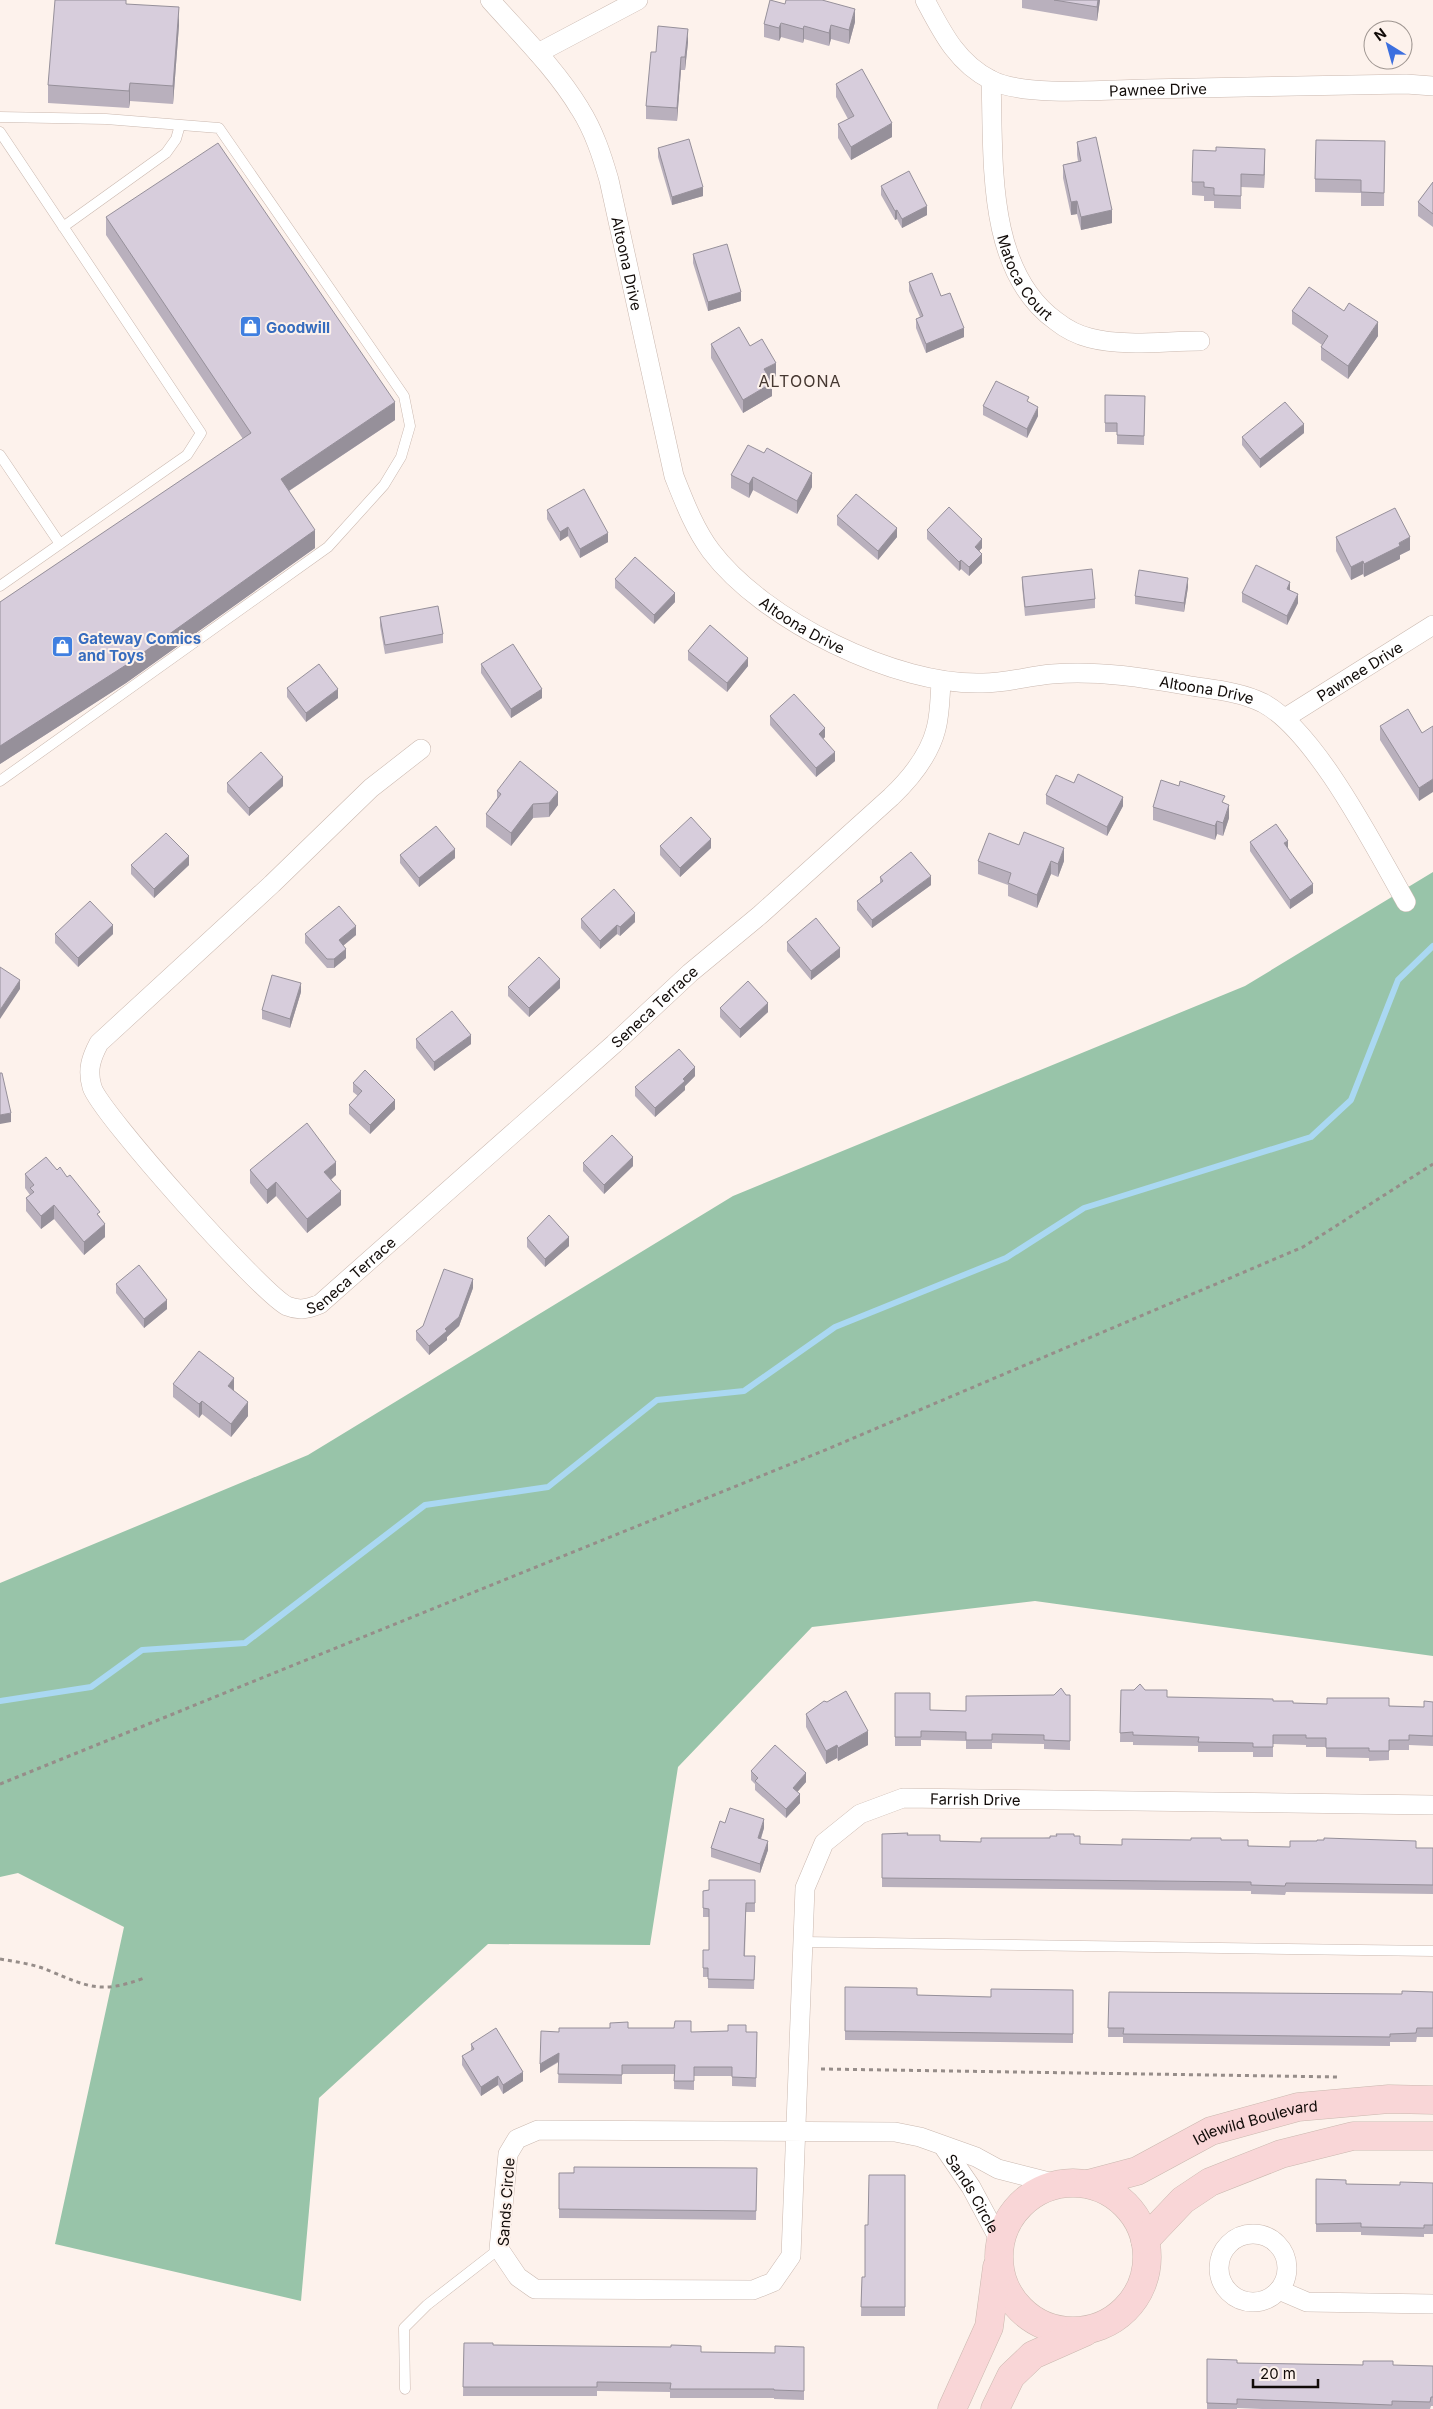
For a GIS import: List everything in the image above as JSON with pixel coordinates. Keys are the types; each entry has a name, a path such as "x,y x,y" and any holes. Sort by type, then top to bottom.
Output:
{"street":[{"name":"Altoona Drive","path":"490,0 560,79 581,110 598,144 609,180 674,476 688,512 710,549 731,575 752,592 810,631 856,654 907,674 942,682 985,683 1054,674 1099,673 1240,694 1264,704 1285,718 1300,733 1345,798 1406,902"},
{"path":"538,53 638,0"},
{"name":"Pawnee Drive","path":"925,0 955,52 972,68 991,80 1022,90 1406,84 1433,86"},
{"name":"Matoca Court","path":"991,80 1000,225 1013,268 1032,300 1046,314 1065,328 1088,338 1112,342 1200,341"},
{"name":"Pawnee Drive","path":"1285,718 1433,625"},
{"name":"Seneca Terrace","path":"421,749 371,788 272,884 99,1043 92,1058 89,1073 92,1089 123,1132 234,1258 286,1305 298,1309 308,1309 320,1304 614,1044 690,973 760,915 891,798 911,778 926,754 937,728 942,682"},
{"name":"Farrish Drive","path":"794,2133 805,1888 824,1843 860,1814 903,1798 1433,1805"},
{"name":"Idlewild Boulevard","path":"1088,2184 1137,2171 1211,2131 1298,2107 1389,2100 1433,2100"},
{"name":"Sands Circle","path":"794,2133 791,2256 773,2282 753,2290 536,2289 518,2277 499,2249 508,2154 517,2139 538,2130 794,2133 895,2132 920,2137 976,2157 998,2170 1057,2184"},
{"path":"1146,2240 1183,2200 1210,2182 1281,2154 1353,2136 1433,2136"},
{"name":"Sands Circle","path":"943,2146 971,2187 1000,2249"},
{"path":"952,2409 989,2327 1003,2231 1016,2210 1034,2194 1057,2184 1088,2184 1104,2190 1123,2202 1137,2219 1146,2240 1147,2262 1138,2291 1131,2304 1114,2318 1033,2355 1011,2376 995,2409"},
{"path":"1000,2249 1002,2279 1012,2299 1028,2316 1048,2327 1071,2332 1094,2328"},
{"path":"1279,2290 1307,2302 1433,2304"}],"lane":[{"path":"0,117 106,119 219,128 404,396 410,426 401,458 384,485 328,547 0,781"},
{"path":"63,227 166,153 176,139 180,125"},
{"path":"0,132 201,433 187,456 0,586"},
{"path":"0,455 60,544"},
{"path":"803,1942 1433,1951"},
{"path":"405,2389 404,2328 427,2305 499,2249"}],"path":[{"path":"0,1784 823,1451 1303,1247 1433,1164"},
{"path":"0,1959 48,1970 74,1982 95,1987 111,1987 144,1978"},
{"path":"821,2069 1340,2077"}],"green space":[{"path":"1433,872 1433,1656 1035,1601 812,1627 678,1767 650,1945 488,1944 319,2098 301,2301 55,2244 124,1927 18,1873 0,1877 0,1583 308,1455 733,1196 1245,986"}],"building":[{"path":"55,0 126,0 126,4 179,7 173,86 130,83 129,91 48,85"},
{"path":"770,0 785,4 786,0 822,0 855,9 849,30 831,25 829,33 804,26 803,29 781,23 779,28 764,24"},
{"path":"1054,0 1098,0 1097,7"},
{"path":"658,26 688,29 685,57 681,57 677,108 646,106 651,52 656,52"},
{"path":"862,69 892,123 851,147 838,124 854,116 836,84"},
{"path":"1096,137 1112,210 1081,217 1077,201 1071,202 1063,165 1081,161 1077,142"},
{"path":"689,139 703,187 672,197 658,148"},
{"path":"1316,140 1385,141 1384,193 1361,192 1361,180 1315,179"},
{"path":"218,143 395,402 281,479 315,530 126,665 0,746 0,602 251,433 106,217"},
{"path":"1216,147 1265,149 1264,175 1241,174 1241,196 1214,195 1214,188 1204,187 1204,182 1192,182 1193,150 1216,151"},
{"path":"909,171 927,206 902,219 897,210 895,211 881,186"},
{"path":"1433,182 1433,214 1418,202"},
{"path":"727,244 741,292 708,302 693,254"},
{"path":"932,273 941,296 950,293 964,328 926,344 916,319 923,316 909,282"},
{"path":"1309,287 1344,311 1349,303 1378,322 1348,366 1321,347 1328,336 1292,311"},
{"path":"739,327 750,346 762,339 776,363 764,369 772,383 743,400 711,344"},
{"path":"996,381 1029,397 1027,401 1038,407 1027,429 983,406"},
{"path":"1105,395 1145,396 1144,436 1117,435 1117,423 1105,423"},
{"path":"1285,402 1304,424 1260,459 1242,437"},
{"path":"748,445 764,453 767,448 812,473 797,501 753,477 749,484 731,475"},
{"path":"584,489 608,533 580,549 568,527 560,532 547,510"},
{"path":"856,494 897,528 878,551 837,516"},
{"path":"949,507 982,539 975,547 982,554 969,567 961,560 959,562 927,530"},
{"path":"1395,508 1410,537 1399,543 1400,546 1364,564 1363,561 1351,567 1336,537"},
{"path":"635,557 675,593 654,615 615,579"},
{"path":"1256,565 1290,582 1287,589 1298,594 1287,616 1242,593"},
{"path":"1092,569 1095,599 1025,607 1022,577"},
{"path":"1139,570 1188,578 1184,603 1135,596"},
{"path":"438,606 443,634 385,645 380,617"},
{"path":"710,625 748,658 727,683 688,651"},
{"path":"513,644 542,689 511,709 481,664"},
{"path":"319,664 338,689 306,713 287,688"},
{"path":"794,694 825,728 819,734 835,752 816,768 770,716"},
{"path":"1408,709 1422,733 1433,726 1433,779 1419,788 1380,726"},
{"path":"261,752 283,777 249,808 227,783"},
{"path":"520,761 558,792 549,803 533,804 511,833 486,814 501,794 497,791"},
{"path":"1078,774 1123,797 1107,827 1046,795 1056,775 1074,783"},
{"path":"1161,780 1179,786 1180,781 1225,796 1222,802 1229,805 1223,823 1217,821 1215,826 1153,807"},
{"path":"691,817 711,839 680,868 660,846"},
{"path":"1276,824 1288,841 1284,843 1313,884 1290,900 1250,842"},
{"path":"436,826 455,849 419,878 400,855"},
{"path":"1024,832 1064,848 1058,864 1051,861 1037,895 1008,883 1011,873 978,861 989,833 1019,845"},
{"path":"166,833 189,856 154,889 131,865"},
{"path":"911,852 931,876 872,920 857,901 883,881 880,877"},
{"path":"614,889 635,913 620,927 617,925 600,941 581,919"},
{"path":"90,901 113,925 78,958 55,934"},
{"path":"339,906 356,926 339,940 346,949 334,959 327,959 305,934"},
{"path":"816,918 840,948 811,971 787,942"},
{"path":"539,957 560,979 529,1008 508,987"},
{"path":"0,967 20,980 0,1010"},
{"path":"272,975 301,983 290,1019 262,1010"},
{"path":"748,981 768,1003 740,1029 720,1008"},
{"path":"452,1011 471,1035 434,1062 416,1039"},
{"path":"679,1049 695,1067 683,1079 685,1081 655,1108 635,1087"},
{"path":"365,1070 395,1100 370,1125 349,1105 362,1091 353,1083"},
{"path":"0,1073 2,1073 11,1113 0,1115"},
{"path":"307,1123 336,1162 324,1172 341,1191 307,1219 276,1182 267,1190 250,1170"},
{"path":"612,1135 633,1157 604,1185 583,1163"},
{"path":"46,1157 57,1170 60,1167 67,1177 70,1175 100,1212 97,1214 105,1224 84,1242 54,1205 41,1216 26,1198 34,1192 30,1188 34,1185 25,1174"},
{"path":"549,1215 569,1237 545,1259 527,1238"},
{"path":"139,1265 167,1300 144,1319 116,1284"},
{"path":"444,1269 473,1279 459,1317 445,1329 447,1331 429,1346 416,1331 423,1326"},
{"path":"199,1351 234,1378 228,1386 248,1402 231,1424 202,1401 199,1404 173,1384"},
{"path":"1140,1684 1145,1690 1167,1690 1167,1697 1273,1699 1273,1701 1293,1701 1293,1703 1327,1704 1327,1698 1389,1698 1389,1706 1424,1707 1424,1701 1433,1702 1433,1736 1409,1735 1409,1740 1389,1740 1389,1751 1369,1751 1369,1748 1326,1748 1326,1738 1306,1738 1306,1735 1273,1735 1273,1747 1253,1747 1253,1743 1198,1742 1199,1737 1133,1735 1133,1732 1120,1733 1121,1690 1134,1690"},
{"path":"1061,1688 1066,1695 1070,1695 1070,1741 1044,1740 1044,1735 992,1734 992,1740 966,1740 966,1732 921,1731 921,1737 895,1737 895,1693 930,1693 930,1710 966,1711 966,1696 1054,1695"},
{"path":"846,1691 868,1731 838,1748 837,1745 826,1751 806,1714 824,1701 827,1702"},
{"path":"775,1745 806,1773 793,1788 800,1794 786,1809 755,1781 758,1778 751,1771"},
{"path":"730,1808 764,1819 758,1838 768,1841 760,1864 711,1848 720,1821 725,1823"},
{"path":"908,1833 907,1835 940,1835 940,1841 981,1842 981,1838 1050,1838 1050,1836 1057,1836 1056,1834 1074,1834 1074,1836 1080,1836 1080,1844 1122,1845 1122,1839 1191,1840 1191,1838 1248,1840 1248,1846 1290,1847 1290,1841 1317,1841 1324,1840 1324,1838 1416,1841 1416,1848 1433,1848 1433,1885 1286,1883 1285,1886 1251,1885 1251,1882 882,1878 882,1834"},
{"path":"709,1880 755,1880 755,1903 746,1903 744,1956 755,1956 754,1980 708,1979 708,1968 703,1968 703,1950 709,1950 709,1909 703,1908 703,1891 709,1890"},
{"path":"845,1987 917,1988 917,1995 991,1997 991,1989 1073,1990 1073,2034 845,2031"},
{"path":"1402,1991 1433,1992 1433,2028 1417,2028 1416,2033 1390,2034 1390,2037 1123,2034 1124,2028 1108,2028 1109,1992 1402,1994"},
{"path":"675,2021 691,2021 691,2032 728,2031 728,2025 746,2025 746,2032 757,2032 756,2078 732,2077 732,2067 694,2067 694,2081 674,2081 675,2065 622,2065 622,2075 558,2074 559,2053 540,2064 541,2031 559,2032 559,2028 610,2028 610,2023 628,2022 628,2028 674,2028"},
{"path":"496,2028 523,2072 503,2085 498,2076 481,2087 462,2056 474,2049 471,2044"},
{"path":"574,2167 757,2168 756,2211 559,2209 559,2173 574,2173"},
{"path":"869,2175 905,2175 905,2307 861,2307 862,2277 865,2277 865,2225 868,2225"},
{"path":"1316,2179 1346,2180 1346,2184 1400,2185 1400,2182 1433,2183 1433,2225 1424,2225 1424,2228 1361,2227 1361,2223 1316,2224"},
{"path":"464,2343 671,2347 671,2345 701,2346 701,2352 775,2353 775,2346 804,2347 804,2391 774,2389 670,2389 671,2383 597,2382 597,2387 463,2387"},
{"path":"1207,2359 1237,2360 1237,2363 1363,2365 1363,2361 1393,2361 1393,2365 1433,2366 1433,2397 1431,2397 1430,2402 1392,2401 1392,2405 1237,2399 1237,2404 1207,2403"}],"waterway":[{"path":"0,1701 91,1687 142,1650 245,1643 425,1505 548,1487 657,1400 744,1391 835,1327 1006,1258 1084,1208 1311,1137 1351,1100 1398,980 1433,946"}],"place":[{"name":"Goodwill","path":"250,327"},
{"name":"Gateway Comics and Toys","path":"62,647"}],"district":[{"name":"ALTOONA","path":"800,381"}]}
